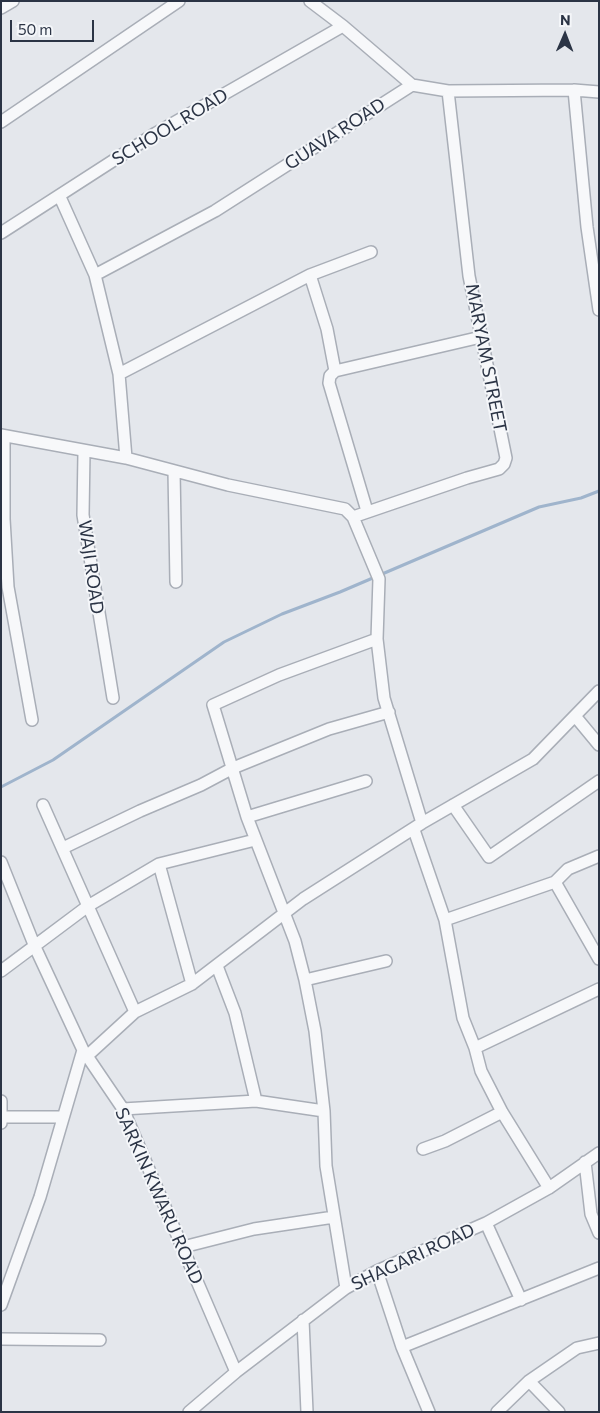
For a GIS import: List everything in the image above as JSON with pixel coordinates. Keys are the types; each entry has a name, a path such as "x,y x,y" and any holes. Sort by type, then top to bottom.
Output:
{"street":[{"path":"1,8 13,1"},
{"path":"1,122 179,1"},
{"path":"310,1 343,26 412,85 448,91 574,90 599,92"},
{"name":"SCHOOL ROAD","path":"1,233 60,197 156,133 343,26"},
{"name":"GUAVA ROAD","path":"95,275 215,211 412,85"},
{"path":"574,90 586,227 599,310"},
{"name":"MARYAM STREET","path":"353,516 499,469 504,464 506,458 469,276 448,91"},
{"path":"60,197 95,275 119,374 126,458"},
{"path":"119,374 310,275 371,252"},
{"path":"310,275 327,328 335,371"},
{"path":"367,511 329,383 330,376 335,371 481,337"},
{"path":"32,720 8,587 4,519 3,435 84,452 126,458 228,485 345,509 353,516 377,574 377,639 384,698 445,920 463,1018 475,1048 481,1071 502,1112 548,1188"},
{"name":"WAJI ROAD","path":"84,452 82,515 113,698"},
{"path":"174,470 176,582"},
{"path":"346,1288 326,1166 324,1112 315,1031 305,980 295,941 282,913 247,817 213,705 279,675 377,639"},
{"path":"1,1305 40,1197 63,1117 85,1053 136,1012 192,984 282,913 418,826 533,759 599,691"},
{"path":"63,848 140,810 201,785 233,768 329,729 389,712"},
{"path":"575,716 599,746"},
{"path":"247,817 366,781"},
{"path":"453,805 489,857 599,781"},
{"path":"43,805 136,1012"},
{"path":"1,972 88,906 160,864 256,840"},
{"path":"445,920 555,882 568,869 599,856"},
{"name":"SARKIN KWARU ROAD","path":"1,862 35,947 85,1053 123,1109 236,1372"},
{"path":"160,864 192,984"},
{"path":"555,882 597,954"},
{"path":"305,980 386,961"},
{"path":"217,966 235,1013 256,1101"},
{"path":"475,1048 599,989"},
{"path":"1,1101 2,1120 63,1117"},
{"path":"123,1109 256,1101 324,1112"},
{"path":"423,1149 445,1141 502,1112"},
{"name":"SHAGARI ROAD","path":"189,1412 236,1372 346,1288 377,1271 486,1223 548,1188 599,1152"},
{"path":"585,1162 591,1214 599,1233"},
{"path":"183,1247 254,1229 334,1218"},
{"path":"486,1223 521,1300"},
{"path":"402,1347 599,1268"},
{"path":"377,1271 402,1347 429,1412"},
{"path":"1,1274 13,1276"},
{"path":"303,1320 307,1412"},
{"path":"1,1339 100,1340"},
{"path":"497,1412 529,1381 577,1348 599,1343"},
{"path":"529,1381 560,1412"}],"waterway":[{"path":"1,787 53,760 224,642 282,614 340,592 539,507 581,498 599,491"}]}
